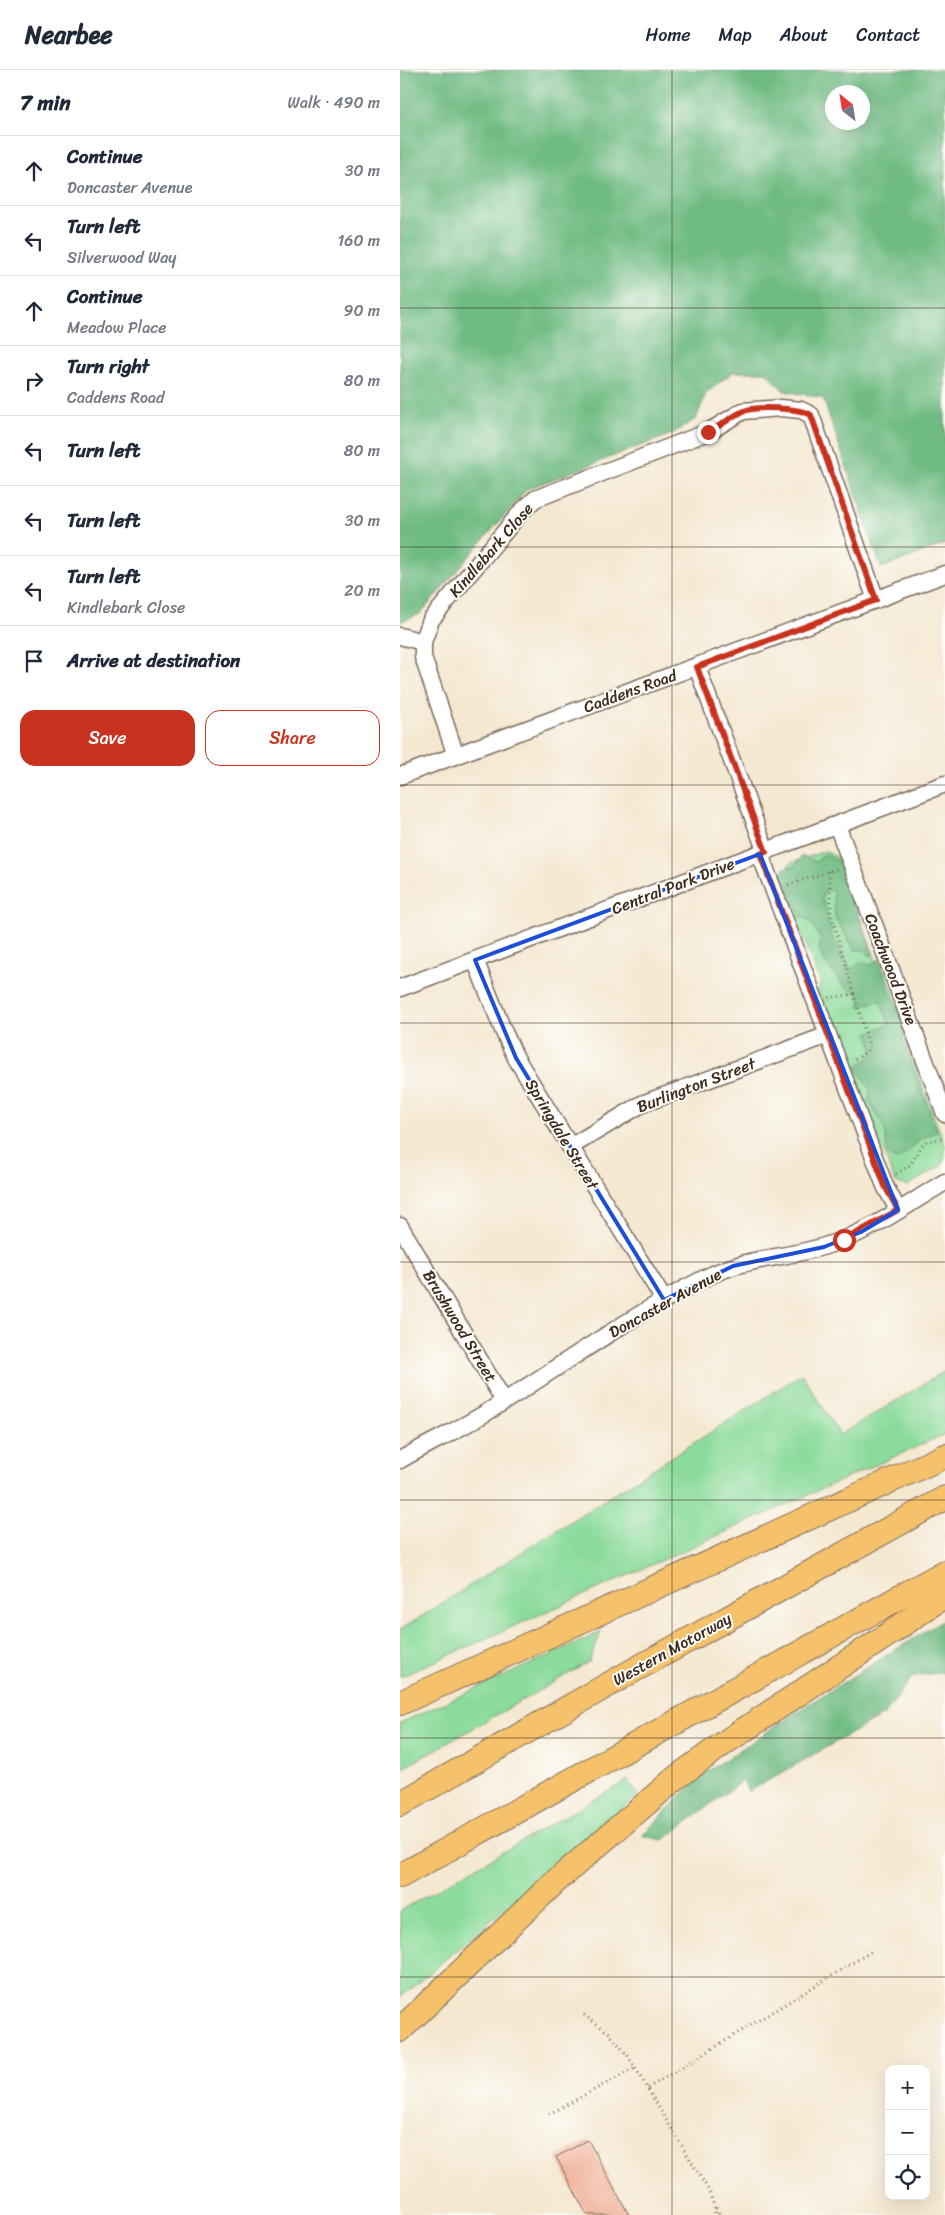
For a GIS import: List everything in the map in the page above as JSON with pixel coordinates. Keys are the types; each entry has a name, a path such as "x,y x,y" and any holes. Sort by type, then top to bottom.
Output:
{"highway":[{"path":"400,1703 945,1456"},
{"name":"Western Motorway","path":"400,1804 627,1674 945,1498"},
{"path":"400,1876 945,1572"},
{"path":"401,2030 555,1882 677,1778 734,1735 892,1632 945,1595"}],"street":[{"name":"Kindlebark Close","path":"422,642 433,617 521,512 535,499 708,432 743,411 781,408 801,410 811,415 876,600"},
{"name":"Caddens Road","path":"400,776 945,574"},
{"path":"400,636 422,642 425,664 456,756"},
{"path":"697,667 828,1035 885,1186 898,1210"},
{"name":"Central Park Drive","path":"400,988 945,784"},
{"name":"Coachwood Drive","path":"837,825 945,1114"},
{"name":"Springdale Street","path":"475,960 509,1044 664,1300"},
{"name":"Burlington Street","path":"570,1146 642,1104 828,1035"},
{"name":"Doncaster Avenue","path":"400,1460 463,1426 664,1300 704,1278 733,1266 804,1252 844,1240 945,1182"},
{"name":"Brushwood Street","path":"400,1226 504,1401"}],"path":[{"path":"786,886 848,865"},
{"path":"829,871 831,914 870,1049 846,1066"},
{"path":"827,998 854,994"},
{"path":"895,1174 910,1165 923,1144 945,1138"},
{"path":"648,2088 872,1952"},
{"path":"584,2015 609,2033 628,2056 710,2191 720,2215"},
{"path":"549,2114 635,2068"},
{"path":"715,2215 716,2208"}],"highlighted area":[{"path":"760,854 898,1210 861,1232 824,1247 733,1266 664,1300 516,1058 475,960"}],"green space":[{"path":"400,70 945,70 945,544 881,568 823,398 784,391 766,372 733,372 706,393 696,419 672,434 527,489 420,614 400,622"},
{"path":"825,851 837,857 879,968 886,972 910,1034 906,1042 945,1145 945,1157 942,1165 907,1186 895,1182 855,1076 848,1072 818,991 821,984 782,883 790,863"},
{"path":"825,854 839,862 873,954 870,956 866,950 855,950 835,918 833,890 824,891 822,899 833,938 849,968 854,968 859,963 871,965 880,959 889,990 904,1028 903,1041 937,1131 919,1141 896,1160 887,1154 885,1129 869,1101 870,1089 857,1069 857,1066 867,1060 873,1050 868,1033 889,1024 880,1000 859,1007 861,1001 856,990 851,990 842,984 822,959 819,948 821,940 810,921 800,915 792,901 791,891 781,874 784,868 795,866 802,856 816,862"},
{"path":"945,1371 945,1434 400,1677 400,1630 802,1374 840,1435"},
{"path":"945,1619 945,1672 913,1676 885,1714 748,1792 743,1780 663,1840 642,1836 698,1778 810,1703"},
{"path":"601,1632 589,1662 400,1770 400,1723"},
{"path":"628,1780 638,1795 400,1998 400,1911"}],"building":[{"path":"588,2140 629,2215 587,2215 556,2157"}],"route":[{"path":"708,432 743,411 781,408 801,410 811,415 876,600 697,667 766,852 760,854 885,1186 898,1210 844,1240"}]}
